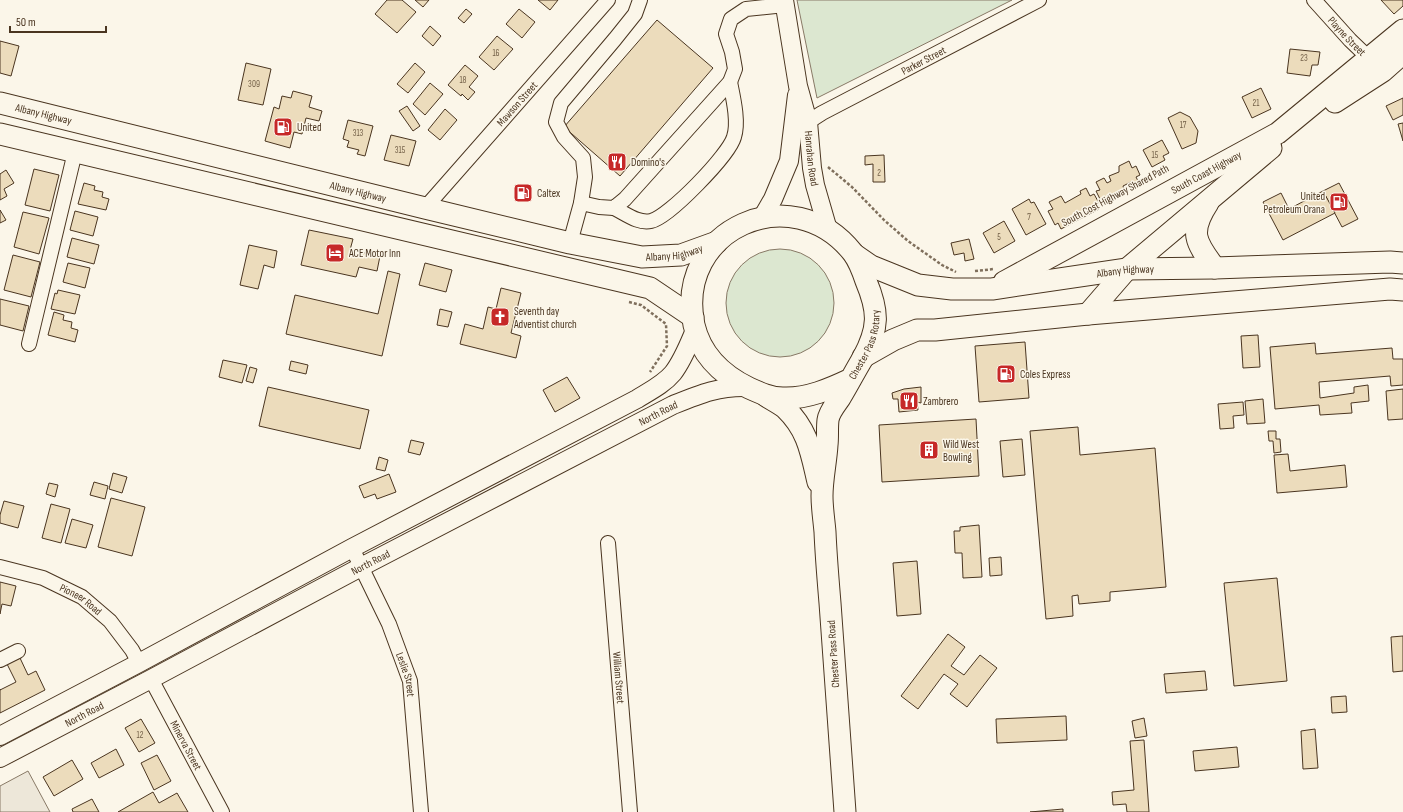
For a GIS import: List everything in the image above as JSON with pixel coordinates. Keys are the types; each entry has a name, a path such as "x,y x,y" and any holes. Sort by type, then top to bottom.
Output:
{"highway":[{"name":"South Coast Highway","path":"1088,314 1128,268 1214,194 1299,124 1376,65 1403,30"},
{"name":"South Coast Highway","path":"992,289 1278,132 1376,65 1403,53"},
{"name":"Albany Highway","path":"0,103 425,208 570,243 642,258 681,255 717,242"},
{"path":"0,134 650,288 694,324"},
{"path":"1214,194 1201,214 1197,223 1196,234 1201,248 1215,268"},
{"name":"Chester Pass Rotary","path":"791,216 807,219 828,230 843,242 855,255 876,308 874,334 851,379 829,390 813,395 783,398 756,391 736,382 715,365 700,343 694,324 692,304 696,277 702,264 708,253 717,242 737,226 762,218 791,216"},
{"name":"Albany Highway","path":"855,255 871,266 918,285 952,289 992,289 1128,268 1215,268 1396,262"},
{"path":"863,357 893,340 917,330 935,330 1088,314 1396,290 1396,262"},
{"name":"Chester Pass Road","path":"822,496 828,442 828,418 851,379"},
{"name":"Chester Pass Road","path":"756,391 784,407 800,425 809,444 822,496 845,812"}],"main road":[{"name":"Hanrahan Road","path":"785,3 798,86 808,122 815,185 828,230"},
{"name":"Hanrahan Road","path":"762,218 774,199 789,161 798,86"},
{"name":"North Road","path":"0,736 352,548 637,399 659,385 673,373 686,352 694,324"},
{"name":"North Road","path":"5,755 361,567 673,405 714,389 735,387 756,391"},
{"path":"0,736 5,755"}],"street":[{"name":"Mawson Street","path":"425,208 608,0"},
{"path":"570,243 581,203 585,177 583,158 564,137 556,122 561,103 579,80 615,40 635,14 640,0"},
{"name":"Parker Street","path":"808,122 1039,0"},
{"name":"Playne Street","path":"1314,0 1376,65"},
{"path":"614,208 625,199 730,82 735,69 732,52 726,34 731,19 746,9 785,3"},
{"path":"581,203 599,207 614,208 637,220 650,221 664,214 716,164 734,137 736,112 730,82"},
{"path":"29,344 75,152"},
{"name":"William Street","path":"608,543 630,812"},
{"name":"Leslie Street","path":"352,548 389,624 410,681 421,812"},
{"name":"Pioneer Road","path":"0,567 43,578 82,597 110,621 132,650 139,663"},
{"path":"0,659 18,651"},
{"name":"Minerva Street","path":"151,679 222,812"}],"path":[{"path":"824,162 827,167 852,187 884,220 908,241 942,265 959,273"},
{"path":"973,272 994,269"}],"green space":[{"path":"797,0 1012,0 817,98"},
{"path":"780,249 801,253 818,265 830,282 834,303 830,324 818,341 801,353 780,357 759,353 742,341 730,324 726,303 730,282 742,265 759,253"}],"shaded area":[{"path":"28,771 50,812 0,812 0,786"}],"building":[{"path":"387,0 402,0 416,12 397,33 375,14"},
{"path":"415,0 429,0 423,7"},
{"path":"538,0 558,0 550,10"},
{"path":"1381,0 1403,0 1403,6 1394,14"},
{"path":"466,9 472,14 464,23 458,18"},
{"path":"519,9 535,22 522,38 506,24"},
{"path":"657,20 713,68 620,176 564,127"},
{"path":"430,26 441,36 433,46 422,36"},
{"path":"497,36 513,49 494,70 479,57"},
{"path":"0,41 19,46 11,76 0,73"},
{"path":"1290,49 1320,52 1318,65 1312,65 1310,76 1287,73"},
{"path":"246,63 271,69 263,105 238,100"},
{"path":"415,63 425,72 408,93 397,84"},
{"path":"465,65 478,76 469,87 475,92 468,100 448,85"},
{"path":"430,83 443,94 425,115 413,104"},
{"path":"1261,88 1271,109 1252,118 1242,97"},
{"path":"293,91 312,96 309,107 322,111 319,121 306,118 302,134 294,132 290,148 265,141 274,107 279,109 282,96 291,98"},
{"path":"1403,98 1403,115 1393,120 1386,106"},
{"path":"407,106 420,126 413,131 399,111"},
{"path":"445,109 457,120 440,140 428,130"},
{"path":"1180,112 1190,117 1198,131 1196,143 1182,149 1168,118"},
{"path":"348,120 373,126 365,156 357,154 359,150 347,147 349,141 343,139"},
{"path":"1403,123 1403,141 1398,124"},
{"path":"391,135 416,141 409,166 384,160"},
{"path":"1162,140 1169,153 1163,156 1165,160 1152,167 1143,150"},
{"path":"884,155 885,182 873,182 873,164 865,165 865,156"},
{"path":"1129,161 1132,168 1136,166 1140,175 1136,177 1139,183 1133,185 1131,182 1123,186 1124,190 1101,201 1096,191 1100,190 1096,182 1104,178 1107,183 1111,181 1109,176 1119,172 1119,166"},
{"path":"34,169 59,175 50,211 25,205"},
{"path":"6,170 14,183 4,189 7,196 0,200 0,174"},
{"path":"84,183 95,186 94,190 103,192 102,197 109,199 106,210 78,204"},
{"name":"United Petroleum Orana","path":"1339,183 1358,219 1342,227 1323,191"},
{"path":"1086,188 1090,196 1094,194 1099,203 1097,204 1099,209 1061,229 1058,223 1055,225 1048,211 1053,209 1049,202 1061,196 1065,203 1081,194 1080,191"},
{"path":"1323,191 1335,213 1283,240 1263,202 1281,193 1289,209"},
{"path":"1029,199 1031,203 1034,202 1046,224 1026,235 1012,209"},
{"path":"0,210 6,220 0,223"},
{"path":"75,211 98,217 93,236 70,230"},
{"path":"23,212 49,218 39,254 14,247"},
{"path":"1004,221 1015,241 994,253 983,233"},
{"name":"ACE Motor Inn","path":"309,230 353,239 350,250 380,256 377,271 359,267 356,277 301,265"},
{"path":"72,238 99,245 94,264 67,257"},
{"path":"969,239 974,259 965,261 964,253 954,255 951,243"},
{"path":"249,245 277,251 274,268 264,265 258,289 240,285"},
{"path":"13,255 40,262 31,297 4,290"},
{"path":"68,263 90,268 85,288 63,282"},
{"path":"425,263 452,270 446,292 419,285"},
{"path":"388,271 400,274 382,356 286,334 295,295 378,314"},
{"name":"Seventh day Adventist church","path":"501,288 521,293 511,333 521,336 516,358 460,344 465,324 483,329 488,307 496,309"},
{"path":"58,290 80,295 75,314 51,309 55,293 57,294"},
{"path":"0,299 29,306 23,331 0,325"},
{"path":"440,309 452,312 448,327 437,325"},
{"path":"54,312 64,315 63,320 72,322 71,328 78,330 75,342 48,335"},
{"path":"1258,335 1260,367 1243,368 1241,336"},
{"path":"1025,342 1029,398 979,402 975,346"},
{"path":"1315,343 1316,354 1392,348 1393,359 1403,359 1403,385 1391,386 1390,376 1319,382 1320,398 1354,393 1354,387 1368,385 1369,401 1351,403 1352,413 1320,415 1319,405 1275,409 1270,347"},
{"path":"223,360 247,365 242,383 219,377"},
{"path":"291,361 308,365 306,374 289,370"},
{"path":"250,367 257,369 253,383 246,381"},
{"path":"567,377 580,398 555,412 543,390"},
{"path":"268,387 369,410 360,449 259,426"},
{"name":"Zambrero","path":"921,387 921,403 917,402 918,410 899,412 898,399 893,399 892,393 904,389"},
{"path":"1403,389 1403,419 1388,420 1386,391"},
{"path":"1263,399 1265,423 1247,424 1245,401"},
{"path":"1243,402 1244,415 1233,416 1234,428 1220,429 1218,404"},
{"name":"Wild West Bowling","path":"976,419 979,476 882,482 879,425"},
{"path":"1078,427 1080,455 1155,448 1166,587 1110,592 1110,601 1079,604 1078,595 1072,596 1073,616 1046,619 1030,431"},
{"path":"1268,431 1276,431 1276,439 1280,439 1281,452 1274,453 1273,441 1269,441"},
{"path":"1022,439 1025,475 1003,477 1000,441"},
{"path":"411,440 424,443 420,455 408,452"},
{"path":"1288,454 1290,471 1345,465 1347,487 1277,493 1274,455"},
{"path":"379,457 388,460 385,471 376,469"},
{"path":"113,473 127,477 122,493 109,489"},
{"path":"389,474 396,492 377,499 375,494 364,498 359,486"},
{"path":"94,482 108,486 105,499 90,495"},
{"path":"49,483 58,485 55,497 46,494"},
{"path":"111,498 145,507 132,556 98,547"},
{"path":"4,501 24,506 18,528 0,523 0,515"},
{"path":"51,504 70,509 61,543 42,538"},
{"path":"72,519 93,525 86,548 65,543"},
{"path":"979,525 982,577 963,578 962,553 955,553 954,531 960,531 960,527"},
{"path":"1001,557 1002,575 990,576 989,558"},
{"path":"917,561 921,614 897,616 893,563"},
{"path":"1277,578 1287,681 1234,686 1224,583"},
{"path":"0,582 16,586 11,606 2,604 0,614"},
{"path":"948,634 965,647 951,666 964,675 980,655 997,668 967,707 950,694 958,684 944,674 918,709 901,696"},
{"path":"1403,636 1403,671 1393,672 1391,637"},
{"path":"20,658 28,675 36,671 45,690 0,713 0,690 16,682 7,664"},
{"path":"1205,671 1207,690 1166,693 1164,674"},
{"path":"1346,696 1347,712 1332,713 1331,697"},
{"path":"1066,716 1067,740 997,743 996,719"},
{"path":"1144,718 1147,736 1135,738 1132,721"},
{"path":"141,719 155,743 139,752 125,728"},
{"path":"1315,729 1318,768 1303,769 1301,731"},
{"path":"1144,740 1149,812 1127,812 1126,804 1113,805 1112,792 1134,790 1130,741"},
{"path":"1237,747 1239,767 1195,771 1193,751"},
{"path":"116,749 124,765 99,778 91,763"},
{"path":"157,755 171,781 154,790 141,763"},
{"path":"72,760 83,779 54,796 43,777"},
{"path":"153,792 159,803 177,793 188,812 118,812"},
{"path":"92,799 99,812 73,812 72,809"},
{"path":"1063,809 1063,812 1030,812"}],"place":[{"name":"United","path":"283,127"},
{"name":"Domino's","path":"617,162"},
{"name":"Caltex","path":"523,193"},
{"name":"United Petroleum Orana","path":"1339,202"},
{"name":"ACE Motor Inn","path":"335,253"},
{"name":"Seventh day Adventist church","path":"500,317"},
{"name":"Coles Express","path":"1006,374"},
{"name":"Zambrero","path":"909,401"},
{"name":"Wild West Bowling","path":"929,450"}]}
